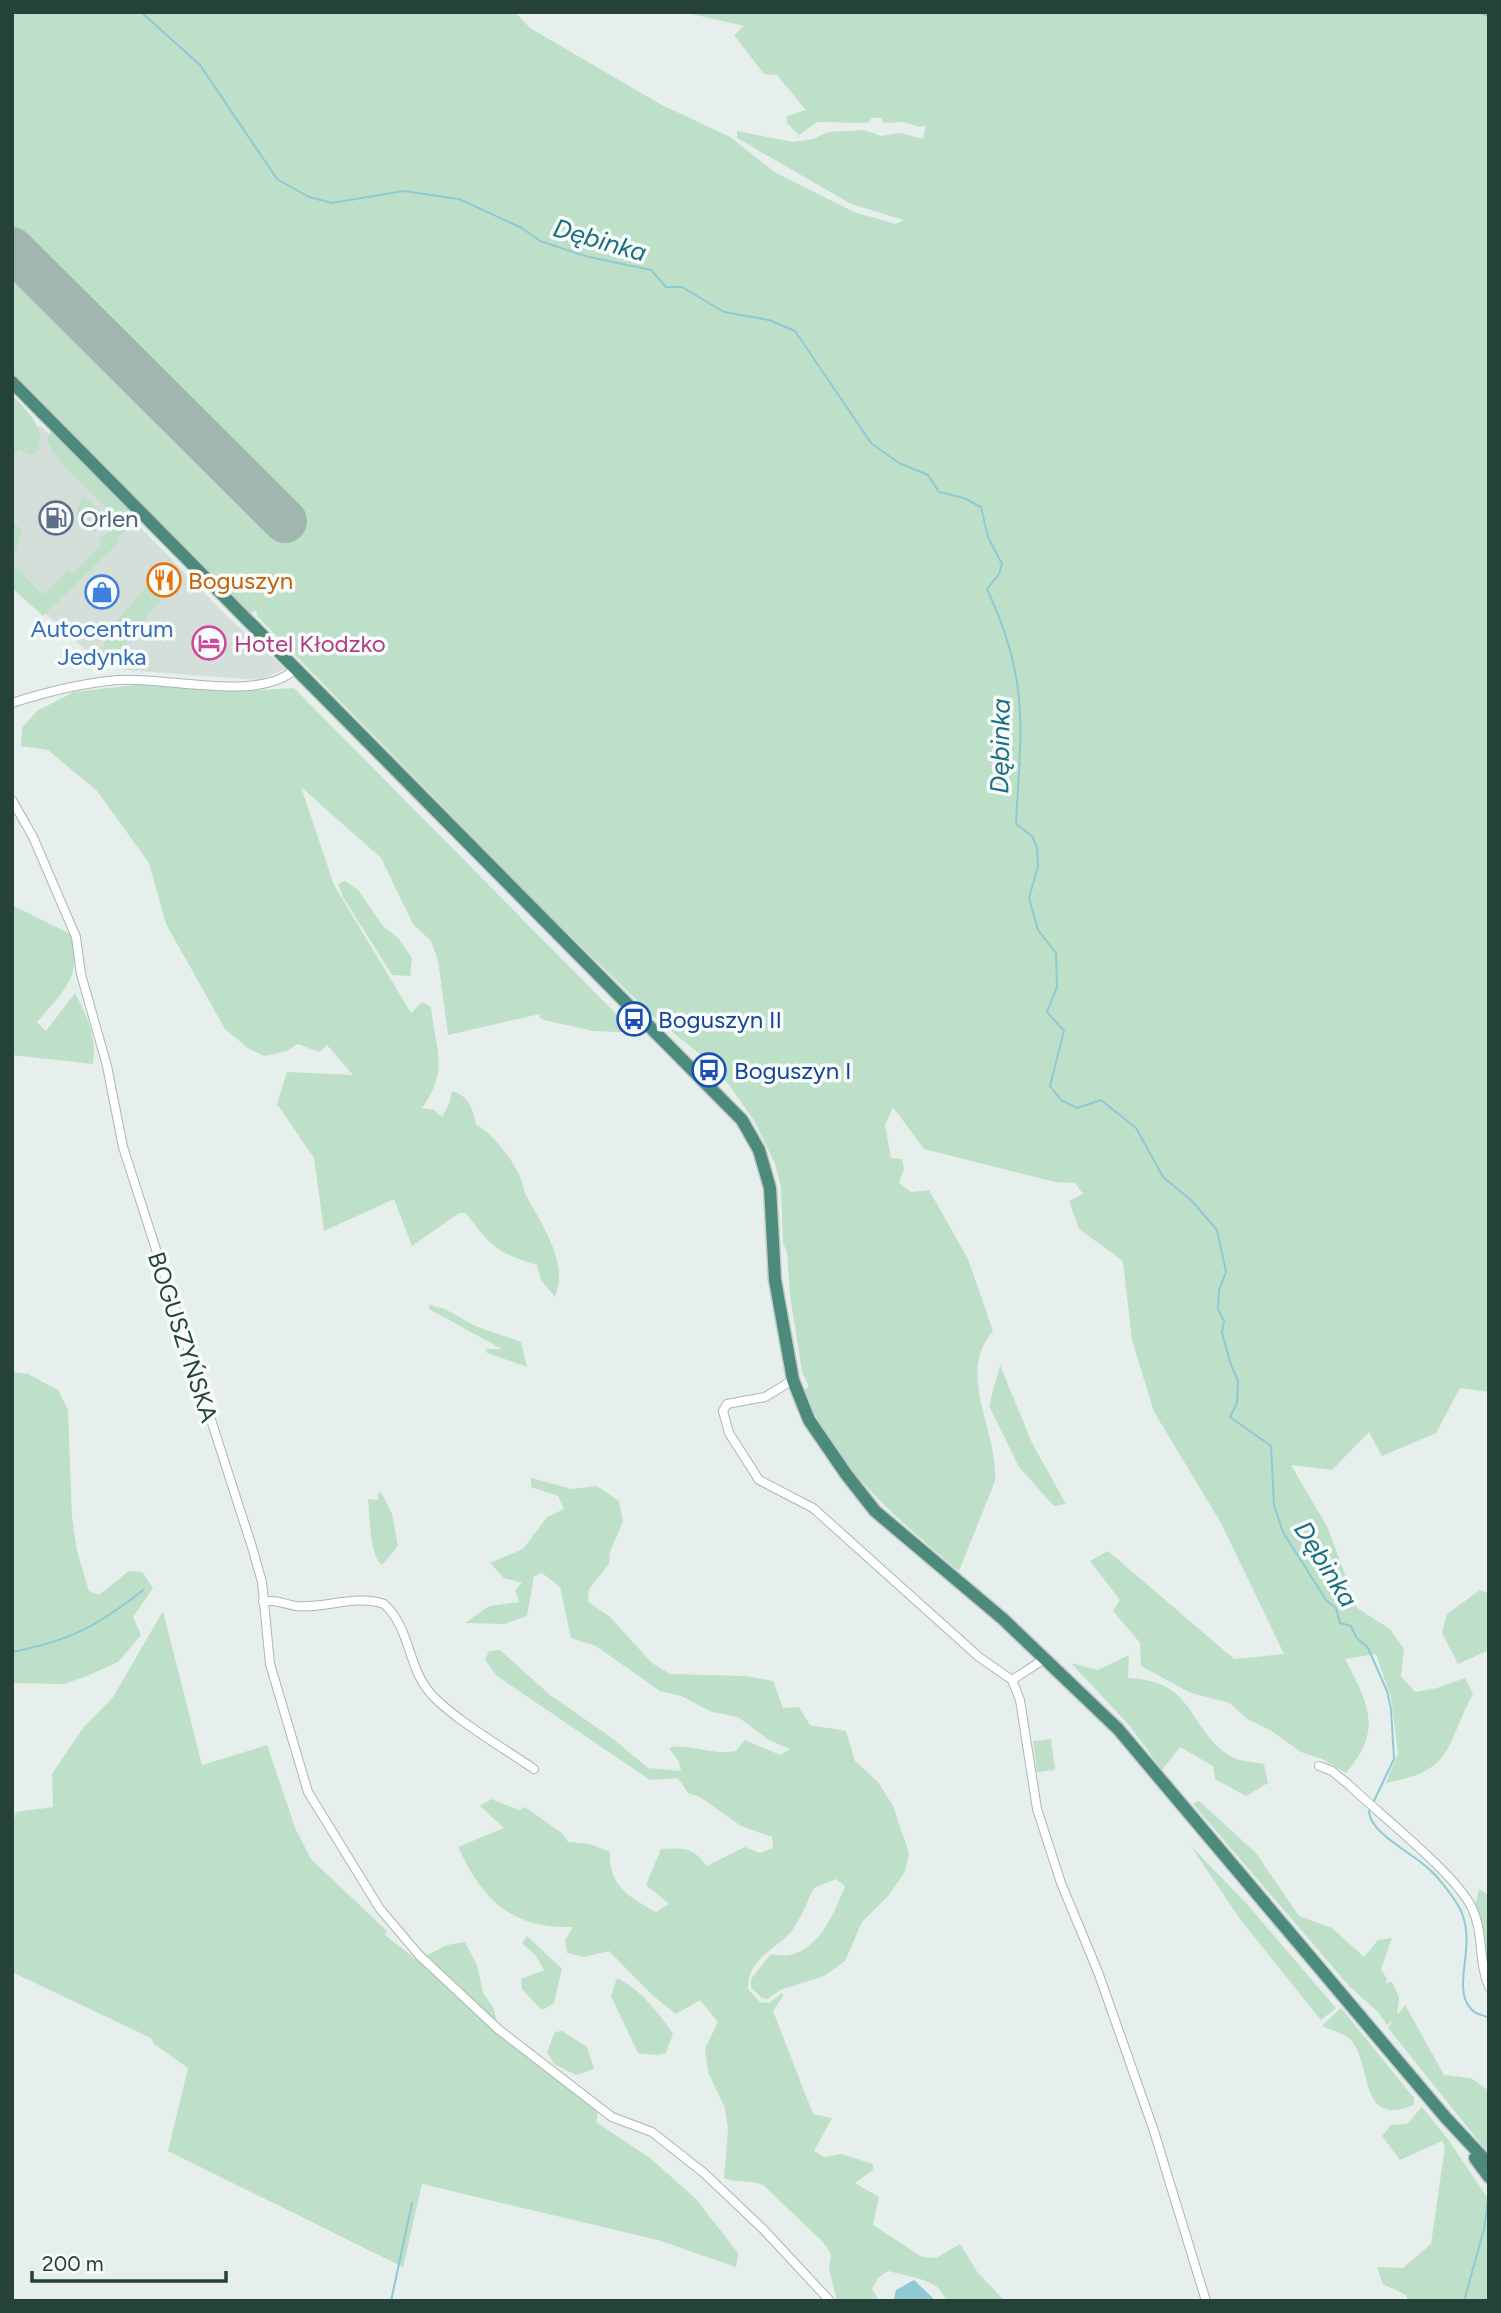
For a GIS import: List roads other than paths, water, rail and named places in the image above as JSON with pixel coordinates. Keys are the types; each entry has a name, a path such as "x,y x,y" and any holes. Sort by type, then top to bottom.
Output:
{"highway":[{"path":"12,382 692,1067 749,1130 763,1158 770,1188 775,1280 793,1380 809,1420 874,1511 1046,1658 1127,1739 1488,2171"}],"street":[{"path":"12,703 61,689 118,680 254,686 281,679 296,668"},
{"name":"BOGUSZYŃSKA","path":"12,800 33,837 76,937 81,974 108,1070 123,1147 262,1582 270,1664 308,1793 336,1842 395,1928 463,1999 527,2053 583,2092 612,2117 652,2132 704,2173 763,2229 830,2301"},
{"path":"793,1380 765,1397 726,1404 723,1410 729,1433 754,1474 767,1486 813,1508 979,1657 1012,1680 1020,1700 1037,1809 1060,1883 1098,1972 1153,2128 1206,2301"},
{"path":"263,1602 275,1600 305,1606 368,1601 384,1604 397,1623 428,1692 534,1769"},
{"path":"1012,1680 1046,1658"},
{"path":"1319,1766 1349,1785 1455,1885 1472,1908 1480,1938 1481,1969 1489,1987"}],"water":[{"path":"914,2280 936,2301 894,2299 896,2290"}],"waterway":[{"name":"Dębinka","path":"141,12 200,65 277,179 309,197 332,203 404,191 459,199 522,228 540,241 585,256 651,270 666,287 682,287 724,312 769,320 795,331 871,443 899,463 928,475 939,492 964,498 981,507 988,537 1002,564 999,574 987,589 1010,651 1020,705 1016,824 1032,836 1037,847 1038,866 1029,898 1038,930 1056,953 1057,987 1047,1012 1064,1031 1050,1086 1061,1100 1077,1108 1101,1100 1136,1128 1163,1177 1192,1201 1217,1230 1226,1272 1219,1290 1218,1309 1224,1321 1222,1333 1238,1381 1237,1403 1230,1417 1271,1446 1274,1505 1283,1532 1326,1600 1336,1608 1340,1623 1351,1626 1356,1637 1368,1648 1387,1691 1391,1709 1394,1759 1373,1803"},
{"path":"1477,12 1489,16"},
{"path":"12,1652 50,1643 97,1623 143,1590"},
{"name":"Dębinka","path":"1369,1811 1376,1827 1429,1869 1456,1902 1466,1931 1463,1975 1465,1999 1473,2011 1489,2018"},
{"name":"Dębinka","path":"1464,2301 1484,2229 1489,2194"},
{"path":"391,2301 412,2203"}],"place":[{"name":"Orlen","path":"56,518"},
{"name":"Boguszyn","path":"164,580"},
{"name":"Autocentrum Jedynka","path":"102,592"},
{"name":"Hotel Kłodzko","path":"209,643"},
{"name":"Boguszyn II","path":"634,1019"},
{"name":"Boguszyn I","path":"709,1070"}]}
